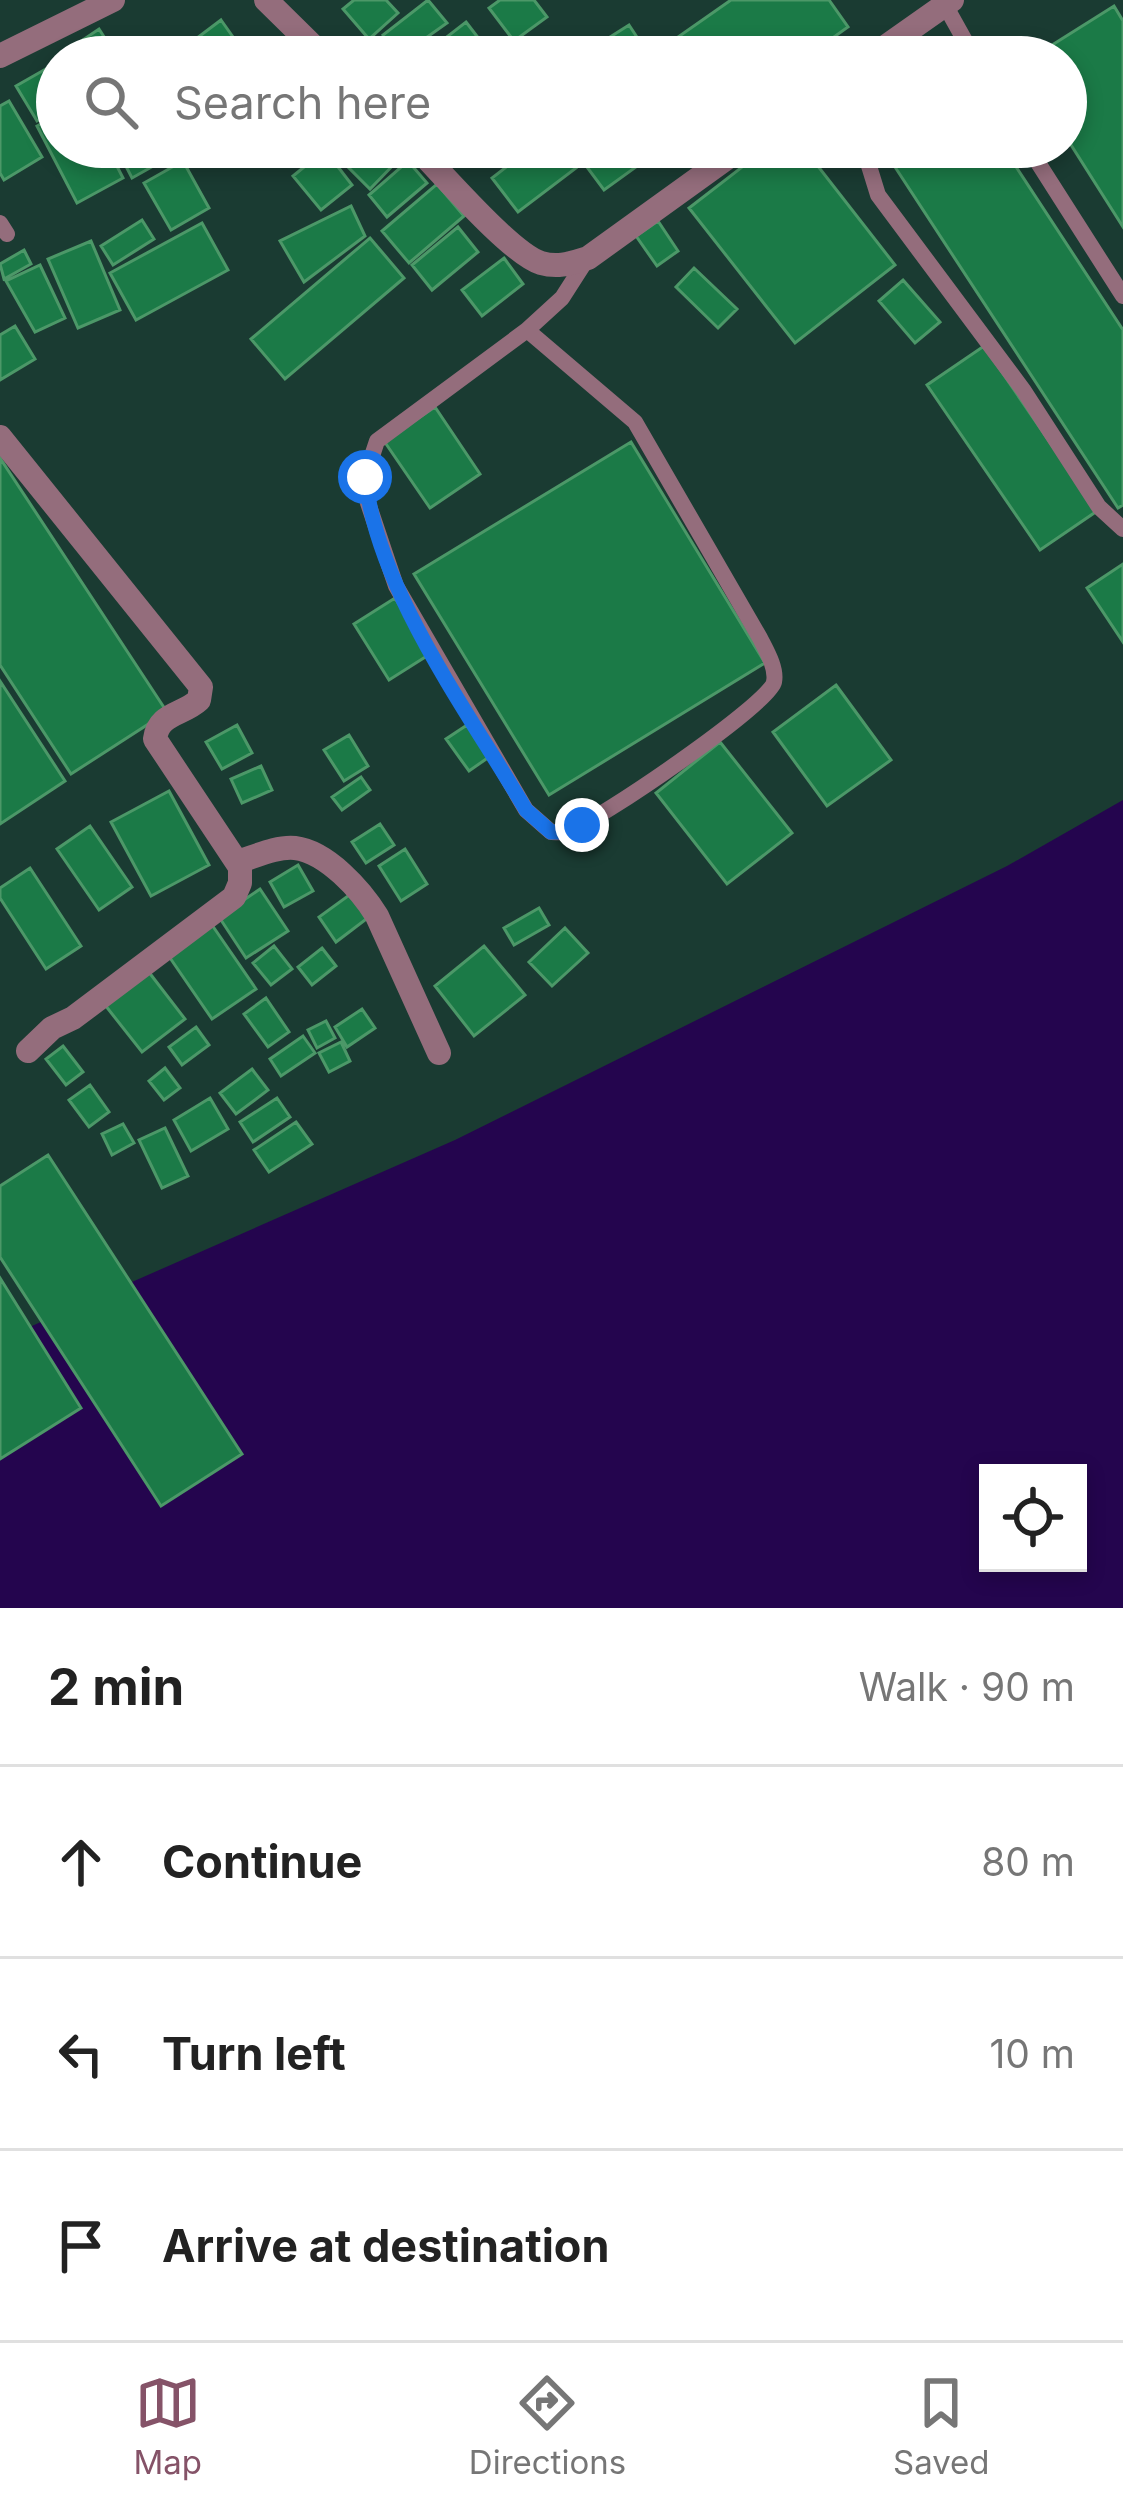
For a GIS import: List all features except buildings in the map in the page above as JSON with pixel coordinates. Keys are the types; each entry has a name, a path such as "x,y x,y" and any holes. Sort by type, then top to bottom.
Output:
{"street":[{"path":"40,36 113,0"},
{"path":"266,0 303,36"},
{"path":"901,36 949,2"},
{"path":"0,56 36,38"},
{"path":"437,168 508,240 536,262 561,266 588,258 713,168"},
{"path":"0,437 201,687 199,700 165,718 155,739 237,862 240,883 234,897 91,1006 52,1028 28,1051"},
{"path":"237,862 291,847 326,862 341,875 377,916 439,1053"}],"lane":[{"path":"949,2 964,36"},
{"path":"870,168 878,195 1024,391 1110,520 1123,529"},
{"path":"1041,168 1123,296"},
{"path":"527,330 635,422 760,638 775,682 748,713 566,832 551,832 526,810 406,608 368,503 365,477 377,441 527,330 562,298 588,258"}],"shaded area":[{"path":"1123,800 1123,1608 0,1608 0,1340 455,1140 1007,866"}],"route":[{"path":"365,477 368,503 406,608 526,810 551,832 582,825"}]}
